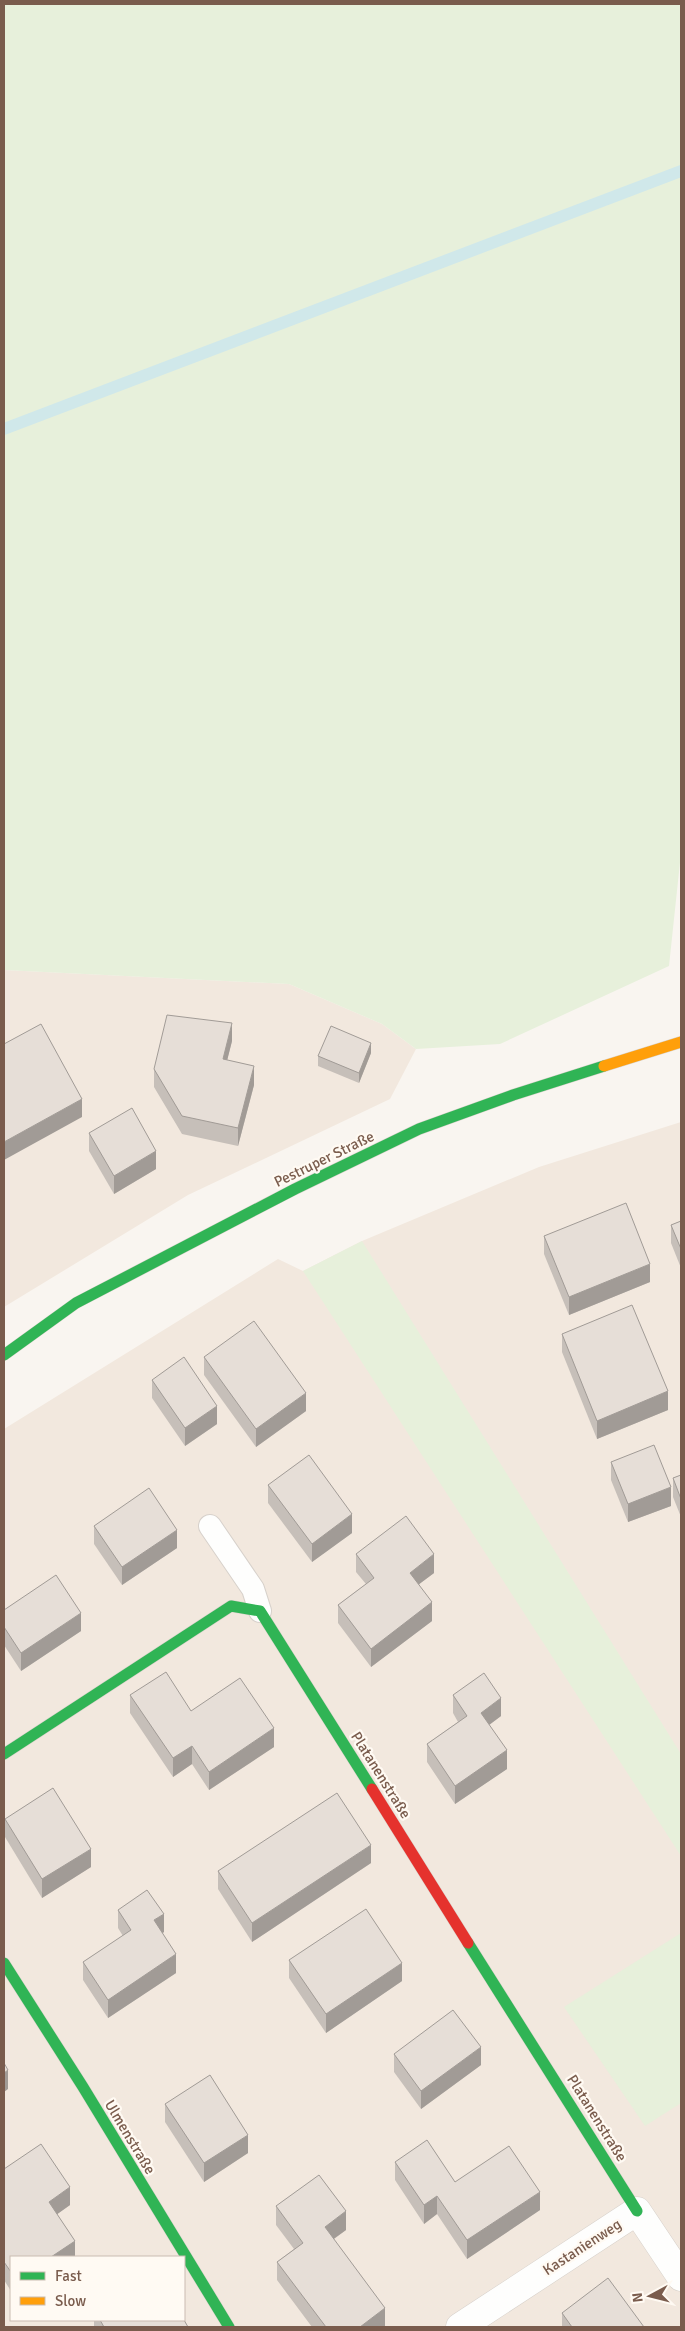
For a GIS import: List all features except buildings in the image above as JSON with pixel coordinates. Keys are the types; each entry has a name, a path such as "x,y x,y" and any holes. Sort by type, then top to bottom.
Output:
{"street":[{"name":"Pestruper Straße","path":"4,1355 76,1303 295,1189 420,1129 513,1096 681,1042"},
{"path":"4,1754 231,1606 260,1611"},
{"name":"Platanenstraße","path":"260,1611 637,2211"},
{"name":"Ulmenstraße","path":"4,1963 229,2327"},
{"name":"Kastanienweg","path":"460,2327 637,2211 681,2277"}],"lane":[{"path":"210,1526 253,1590 260,1611"}],"shaded area":[{"path":"4,970 289,984 382,1024 416,1049 390,1099 188,1195 4,1307"},
{"path":"681,1122 681,2327 4,2327 4,1429 278,1259 303,1271 362,1241 539,1167"}],"green space":[{"path":"4,4 681,4 681,853 669,966 500,1044 416,1049 382,1024 289,984 4,970"},
{"path":"362,1241 681,1754 681,1856 303,1271"},
{"path":"681,1933 681,2103 645,2126 564,2007"}],"waterway":[{"path":"4,429 681,171"}],"traffic: fast":[{"path":"4,1355 76,1303 295,1189 419,1129 513,1095 604,1066"},
{"path":"4,1754 231,1606 260,1611 372,1789"},
{"path":"468,1943 637,2211"},
{"path":"4,1963 83,2087 229,2327"}],"traffic: slow":[{"path":"604,1066 681,1042"}],"traffic: jam":[{"path":"372,1789 468,1943"}]}
